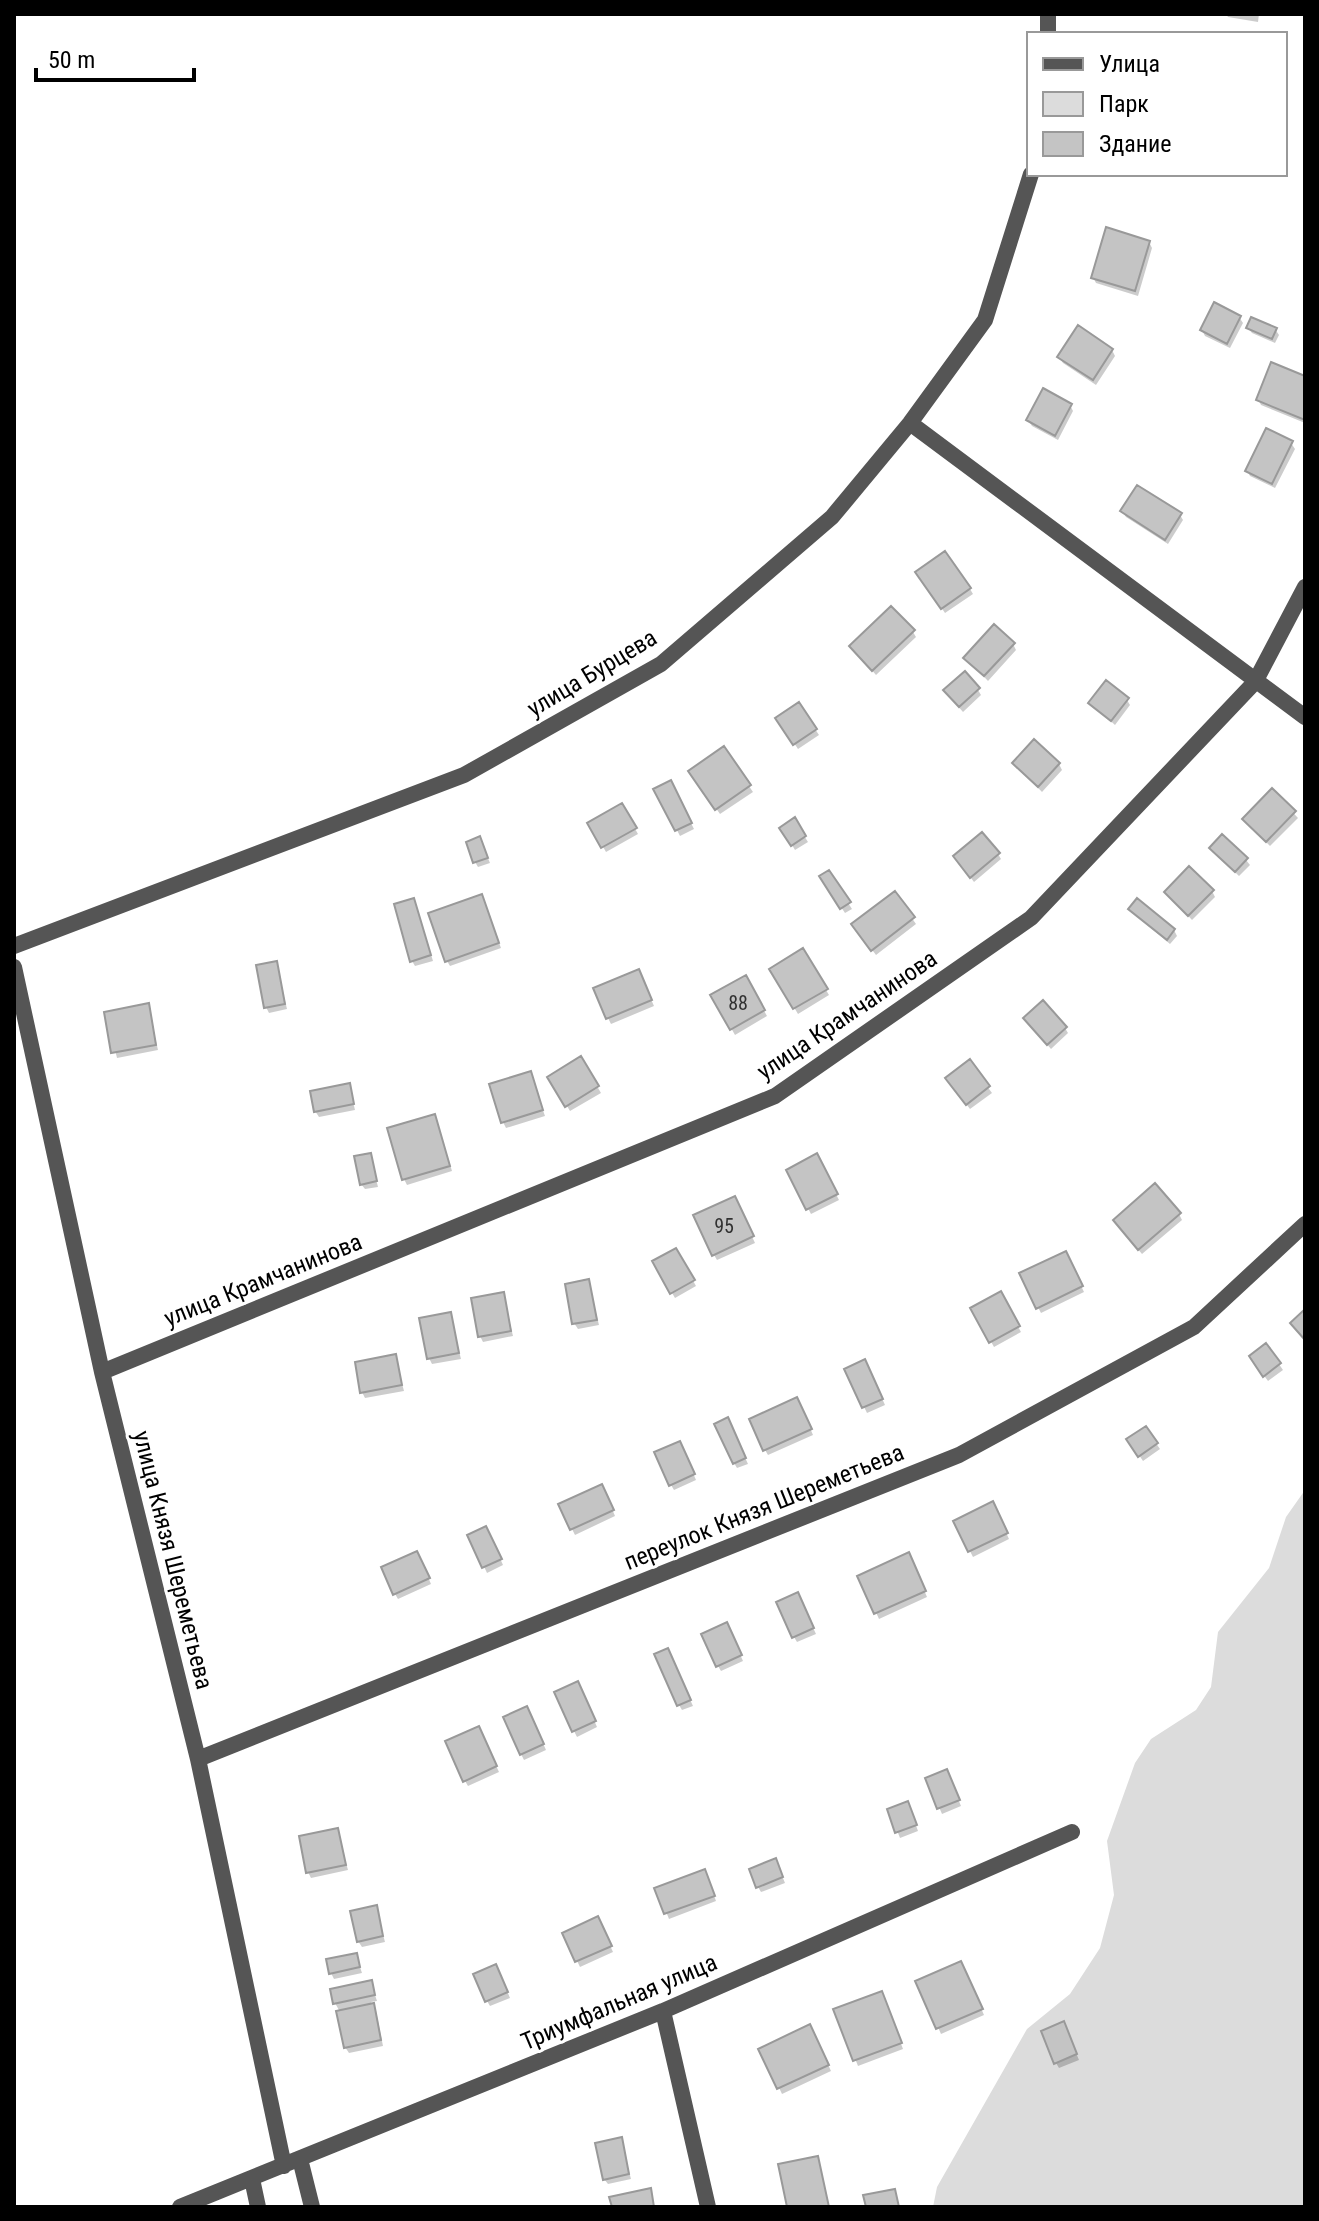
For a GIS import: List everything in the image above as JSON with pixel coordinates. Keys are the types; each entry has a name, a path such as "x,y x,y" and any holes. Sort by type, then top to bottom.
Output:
{"street":[{"name":"улица Бурцева","path":"14,946 464,775 661,664 832,517 910,423 985,320 1030,176"},
{"path":"910,423 1305,717"},
{"name":"улица Крамчанинова","path":"102,1372 775,1096 1031,918 1255,682 1305,587"},
{"name":"улица Князя Шереметьева","path":"14,967 102,1372 198,1759 284,2166"},
{"name":"переулок Князя Шереметьева","path":"198,1759 959,1455 1194,1327 1305,1224"},
{"name":"Триумфальная улица","path":"180,2207 663,2011 1072,1832"},
{"path":"663,2011 708,2207"},
{"path":"300,2159 312,2207"},
{"path":"252,2179 258,2207"}],"green space":[{"path":"1305,1490 1305,2207 933,2207 937,2187 1027,2029 1070,1994 1100,1948 1114,1895 1107,1841 1135,1763 1151,1739 1196,1710 1211,1687 1218,1632 1269,1568 1286,1517"}],"building":[{"path":"1106,227 1150,241 1135,291 1091,278"},
{"path":"1214,302 1241,316 1227,344 1200,330"},
{"path":"1251,317 1277,328 1272,339 1246,328"},
{"path":"1078,325 1113,349 1093,380 1057,357"},
{"path":"1271,362 1305,376 1305,420 1256,400"},
{"path":"1043,388 1072,404 1055,436 1026,420"},
{"path":"1266,428 1293,441 1272,484 1245,471"},
{"path":"1137,485 1182,513 1165,540 1120,511"},
{"path":"945,551 971,588 941,609 915,572"},
{"path":"891,606 915,630 872,671 849,646"},
{"path":"994,624 1015,643 984,676 963,658"},
{"path":"965,671 980,688 959,707 943,690"},
{"path":"1106,680 1129,698 1111,721 1088,703"},
{"path":"799,702 817,729 793,745 775,718"},
{"path":"1034,739 1060,763 1038,787 1012,763"},
{"path":"724,746 751,785 715,810 688,771"},
{"path":"671,780 692,823 675,831 653,789"},
{"path":"1272,788 1296,811 1266,842 1242,819"},
{"path":"622,803 637,828 601,848 587,823"},
{"path":"795,817 806,836 791,846 779,828"},
{"path":"982,832 1000,853 970,878 953,856"},
{"path":"1222,834 1248,858 1235,872 1209,848"},
{"path":"480,836 488,858 473,863 466,842"},
{"path":"1189,866 1214,890 1188,916 1164,892"},
{"path":"829,870 851,902 840,909 819,876"},
{"path":"895,891 915,917 871,951 851,924"},
{"path":"482,894 499,943 445,962 428,913"},
{"path":"414,898 431,955 410,962 394,904"},
{"path":"1137,898 1175,929 1167,940 1128,909"},
{"path":"803,948 828,989 793,1009 769,969"},
{"path":"277,961 285,1004 264,1008 256,965"},
{"path":"639,969 652,1000 606,1019 593,988"},
{"path":"746,975 765,1010 730,1030 710,995"},
{"path":"1043,1000 1067,1027 1047,1045 1023,1018"},
{"path":"149,1003 156,1045 111,1053 104,1012"},
{"path":"581,1056 599,1086 565,1107 547,1077"},
{"path":"970,1059 990,1086 966,1105 945,1078"},
{"path":"531,1071 543,1110 501,1123 489,1084"},
{"path":"350,1083 354,1104 314,1112 310,1091"},
{"path":"435,1114 450,1166 402,1180 387,1128"},
{"path":"371,1153 377,1181 360,1185 354,1156"},
{"path":"817,1153 838,1194 806,1210 786,1170"},
{"path":"1155,1183 1181,1213 1138,1250 1113,1220"},
{"path":"735,1196 754,1236 712,1256 693,1215"},
{"path":"676,1248 695,1280 670,1294 652,1261"},
{"path":"1066,1251 1083,1286 1036,1309 1019,1273"},
{"path":"589,1279 597,1320 572,1324 565,1284"},
{"path":"1001,1291 1020,1326 989,1343 970,1308"},
{"path":"504,1292 511,1331 478,1337 471,1298"},
{"path":"1305,1309 1305,1340 1290,1323"},
{"path":"451,1312 459,1353 427,1359 419,1318"},
{"path":"1266,1343 1281,1363 1263,1377 1249,1356"},
{"path":"396,1354 402,1385 360,1393 355,1362"},
{"path":"865,1359 883,1399 862,1408 844,1369"},
{"path":"797,1397 812,1429 763,1451 749,1419"},
{"path":"728,1417 746,1458 733,1464 714,1424"},
{"path":"1146,1426 1158,1443 1138,1457 1126,1439"},
{"path":"680,1441 695,1474 669,1486 654,1452"},
{"path":"602,1484 614,1510 570,1530 558,1504"},
{"path":"993,1501 1008,1533 968,1552 953,1521"},
{"path":"486,1526 502,1559 482,1568 467,1535"},
{"path":"417,1551 430,1578 393,1595 381,1567"},
{"path":"909,1552 926,1591 874,1614 857,1576"},
{"path":"798,1592 814,1628 792,1638 776,1602"},
{"path":"727,1622 742,1655 716,1667 701,1634"},
{"path":"668,1648 691,1700 677,1706 654,1654"},
{"path":"578,1681 596,1721 572,1732 554,1692"},
{"path":"527,1706 544,1744 520,1755 503,1717"},
{"path":"479,1726 497,1766 463,1782 445,1741"},
{"path":"947,1769 960,1800 937,1809 925,1778"},
{"path":"908,1801 917,1825 895,1833 887,1809"},
{"path":"338,1828 346,1865 306,1873 299,1836"},
{"path":"776,1858 783,1877 756,1888 749,1869"},
{"path":"705,1869 715,1896 664,1914 654,1888"},
{"path":"377,1905 383,1936 357,1942 350,1911"},
{"path":"598,1916 612,1946 575,1962 562,1933"},
{"path":"357,1953 360,1967 329,1974 326,1959"},
{"path":"961,1961 983,2009 936,2029 915,1981"},
{"path":"496,1964 508,1992 485,2002 473,1974"},
{"path":"372,1980 375,1995 333,2004 330,1989"},
{"path":"882,1991 902,2043 853,2061 833,2009"},
{"path":"374,2003 381,2040 344,2048 336,2011"},
{"path":"1064,2021 1077,2054 1054,2064 1041,2031"},
{"path":"810,2024 829,2065 777,2089 758,2049"},
{"path":"622,2137 629,2174 603,2180 595,2143"},
{"path":"818,2156 829,2207 787,2207 778,2164"},
{"path":"651,2188 654,2207 612,2207 609,2197"},
{"path":"895,2189 899,2207 866,2207 863,2195"}]}
